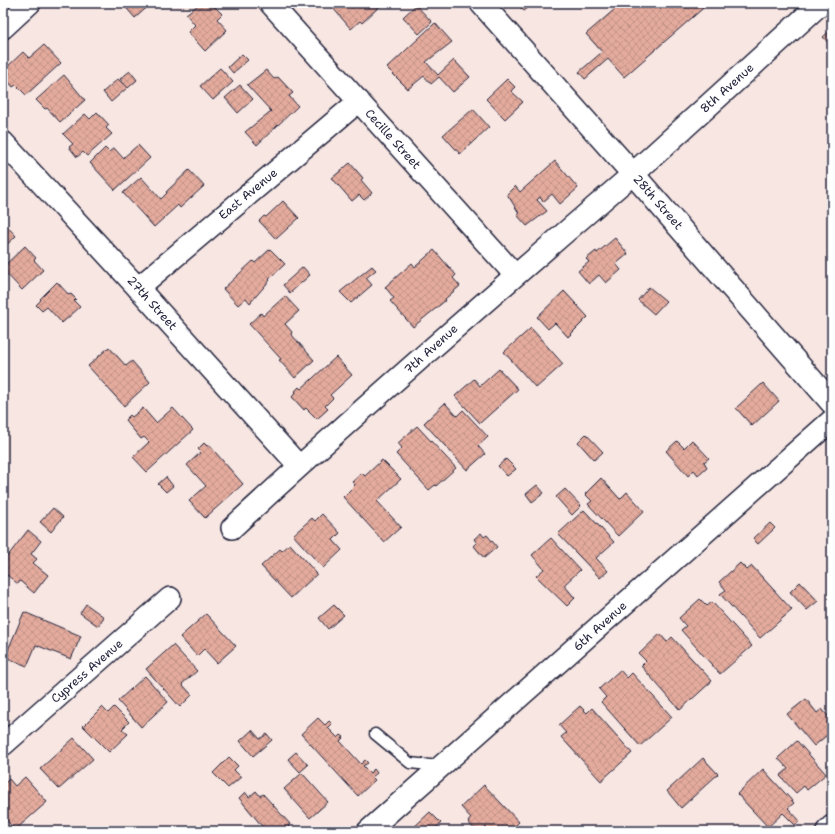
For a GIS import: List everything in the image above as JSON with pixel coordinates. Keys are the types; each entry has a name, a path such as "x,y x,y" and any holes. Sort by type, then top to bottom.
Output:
{"street":[{"path":"3,28 30,3"},
{"name":"Cecille Street","path":"270,3 515,275"},
{"name":"28th Street","path":"481,3 830,397"},
{"name":"8th Avenue","path":"633,174 821,3"},
{"name":"East Avenue","path":"138,288 358,101"},
{"name":"27th Street","path":"3,142 299,466"},
{"name":"7th Avenue","path":"232,528 299,466 515,275 633,174"},
{"name":"6th Avenue","path":"368,831 832,420"},
{"name":"Cypress Avenue","path":"3,745 170,598"},
{"path":"827,831 832,826"}],"lane":[{"path":"376,734 410,763 441,767"}],"building":[{"path":"122,3 152,3 135,18"},
{"path":"201,3 209,3 222,14 217,19 227,30 205,51 188,32 195,25 186,14"},
{"path":"335,3 377,3 380,6 362,23 360,21 351,29 332,7"},
{"path":"520,3 534,3 524,11 518,5"},
{"path":"622,3 709,3 624,77 608,59 585,79 579,72 602,52 586,34"},
{"path":"416,5 432,22 419,34 403,17"},
{"path":"435,23 452,42 426,62 438,75 454,60 470,77 453,92 439,77 431,84 424,76 408,89 387,68"},
{"path":"832,29 832,47 823,37"},
{"path":"44,45 61,63 26,95 16,85 13,87 5,78 10,73 6,68 23,52 29,58"},
{"path":"242,54 248,60 233,73 228,67"},
{"path":"220,68 233,82 213,100 200,86"},
{"path":"266,70 274,79 278,77 293,93 289,96 298,106 257,145 245,132 271,111 247,85"},
{"path":"130,71 137,80 128,88 120,79"},
{"path":"64,75 85,100 60,122 47,108 45,109 36,100"},
{"path":"118,79 127,88 111,102 103,92"},
{"path":"507,79 515,87 511,91 523,102 505,119 486,99"},
{"path":"240,85 253,99 238,113 225,98"},
{"path":"473,109 489,127 460,154 443,135"},
{"path":"97,112 109,125 106,128 112,134 87,156 83,152 77,157 69,147 73,144 63,134 85,114 90,119"},
{"path":"138,145 150,158 115,190 90,163 105,148 109,152 114,148 123,158"},
{"path":"555,161 578,188 560,204 552,194 543,202 540,197 537,200 547,211 527,226 517,215 519,213 507,194 515,186 520,192"},
{"path":"350,163 363,178 361,180 372,193 364,200 359,195 352,201 332,178"},
{"path":"189,170 204,186 180,208 178,205 154,227 123,193 141,177 161,199 167,193 166,192"},
{"path":"283,201 299,218 276,239 259,221 264,216 266,217"},
{"path":"3,222 16,236 3,248"},
{"path":"615,238 628,254 616,264 621,270 606,283 599,275 589,284 578,271 589,262 586,259 596,251 597,253"},
{"path":"25,246 36,258 34,260 43,270 22,290 3,270 3,267"},
{"path":"270,249 285,264 269,279 270,280 250,303 246,298 238,305 223,289 253,261 255,263"},
{"path":"434,250 456,275 453,278 460,286 445,299 446,300 413,327 390,301 394,298 385,287 412,263 415,267"},
{"path":"372,266 376,270 366,278 372,285 351,303 340,292"},
{"path":"303,267 310,275 290,293 283,285"},
{"path":"57,282 69,295 71,294 76,299 74,301 80,307 62,323 47,307 42,311 36,305"},
{"path":"649,287 666,301 654,314 638,300"},
{"path":"564,291 588,317 568,337 555,323 548,329 537,317"},
{"path":"285,296 299,311 285,324 292,332 291,334 314,360 295,378 279,360 281,359 249,324 261,313 263,316"},
{"path":"531,328 563,364 536,388 504,352"},
{"path":"109,347 126,366 132,361 150,382 124,406 88,366"},
{"path":"336,357 352,375 330,395 333,398 325,406 328,409 317,419 306,408 304,410 292,397 299,387 301,389"},
{"path":"499,369 518,389 480,423 455,396 474,379 480,386"},
{"path":"763,383 779,401 752,426 736,408"},
{"path":"445,403 457,416 463,410 488,437 478,446 485,454 467,470 424,423"},
{"path":"143,408 156,423 173,408 193,430 147,472 133,457 149,442 144,437 141,439 125,420 130,415 132,417"},
{"path":"417,426 456,468 436,486 435,485 429,490 396,454 402,448 398,443"},
{"path":"586,434 603,452 594,460 578,442"},
{"path":"692,440 709,458 704,462 707,467 698,475 694,470 688,476 666,451 677,441 684,448"},
{"path":"204,443 207,446 209,445 243,484 205,518 189,501 206,486 187,465 201,452 198,449"},
{"path":"506,459 516,469 507,476 498,466"},
{"path":"382,460 401,479 377,501 401,527 384,542 343,497 355,485 352,482 362,473 365,476"},
{"path":"166,477 173,486 166,492 158,484"},
{"path":"601,478 620,499 627,492 644,511 618,536 588,504 592,501 585,494"},
{"path":"537,485 544,493 532,502 526,494"},
{"path":"565,489 581,506 572,515 556,497"},
{"path":"53,508 63,517 51,532 40,522"},
{"path":"584,510 614,542 596,558 608,571 600,578 558,534"},
{"path":"322,514 340,533 333,540 342,550 323,568 293,535 312,518 315,521"},
{"path":"770,523 775,528 758,544 753,539"},
{"path":"28,530 41,541 31,554 37,559 33,563 48,575 34,593 20,581 18,584 7,575 3,580 3,562"},
{"path":"481,533 484,537 487,535 497,547 484,558 474,546 477,543 474,539"},
{"path":"551,538 580,570 564,585 575,598 567,606 536,576 544,569 532,555"},
{"path":"290,544 317,574 291,598 261,566 280,549 282,551"},
{"path":"740,563 747,570 752,566 792,610 760,638 720,594 726,590 719,582"},
{"path":"800,582 818,601 807,610 790,592"},
{"path":"700,599 707,606 712,602 752,646 720,674 681,630 686,626 679,618"},
{"path":"86,604 104,617 98,626 80,613"},
{"path":"334,605 344,615 328,629 319,618"},
{"path":"24,612 81,636 71,659 36,645 27,666 5,657"},
{"path":"206,614 236,646 217,663 204,649 197,656 180,637"},
{"path":"660,634 667,642 672,637 712,681 680,710 641,666 646,661 639,654"},
{"path":"173,645 197,671 182,684 192,695 180,707 146,669"},
{"path":"620,670 627,678 632,673 672,717 640,746 601,702 606,697 599,689"},
{"path":"145,676 168,702 141,727 118,701"},
{"path":"806,699 817,713 822,709 832,721 832,731 814,746 787,714"},
{"path":"580,706 587,713 592,708 632,753 601,781 561,737 566,733 559,725"},
{"path":"102,707 108,713 114,707 129,722 122,729 128,734 109,752 83,726"},
{"path":"318,718 325,725 329,721 332,724 328,728 338,738 341,735 344,737 340,741 361,764 365,760 368,763 363,766 370,773 374,769 377,773 372,777 375,780 358,796 301,734"},
{"path":"252,730 260,739 267,734 272,740 253,756 240,741"},
{"path":"74,738 93,759 59,789 40,769"},
{"path":"797,741 826,774 807,790 804,786 796,793 780,776 788,769 778,758"},
{"path":"296,752 308,765 300,772 288,759"},
{"path":"229,757 238,766 234,770 241,777 228,788 213,773"},
{"path":"703,758 718,774 681,808 667,791"},
{"path":"763,769 794,803 788,808 800,821 795,825 783,813 768,827 737,794"},
{"path":"302,773 328,802 310,818 284,789"},
{"path":"25,777 47,802 15,830 3,816 3,785 9,779 15,786"},
{"path":"484,785 519,822 510,831 476,831 468,822 471,818 461,807"},
{"path":"256,791 260,796 263,794 290,824 288,826 292,830 266,831 239,798 245,792 249,797"},
{"path":"430,812 441,823 432,831 415,831 412,829"}]}
